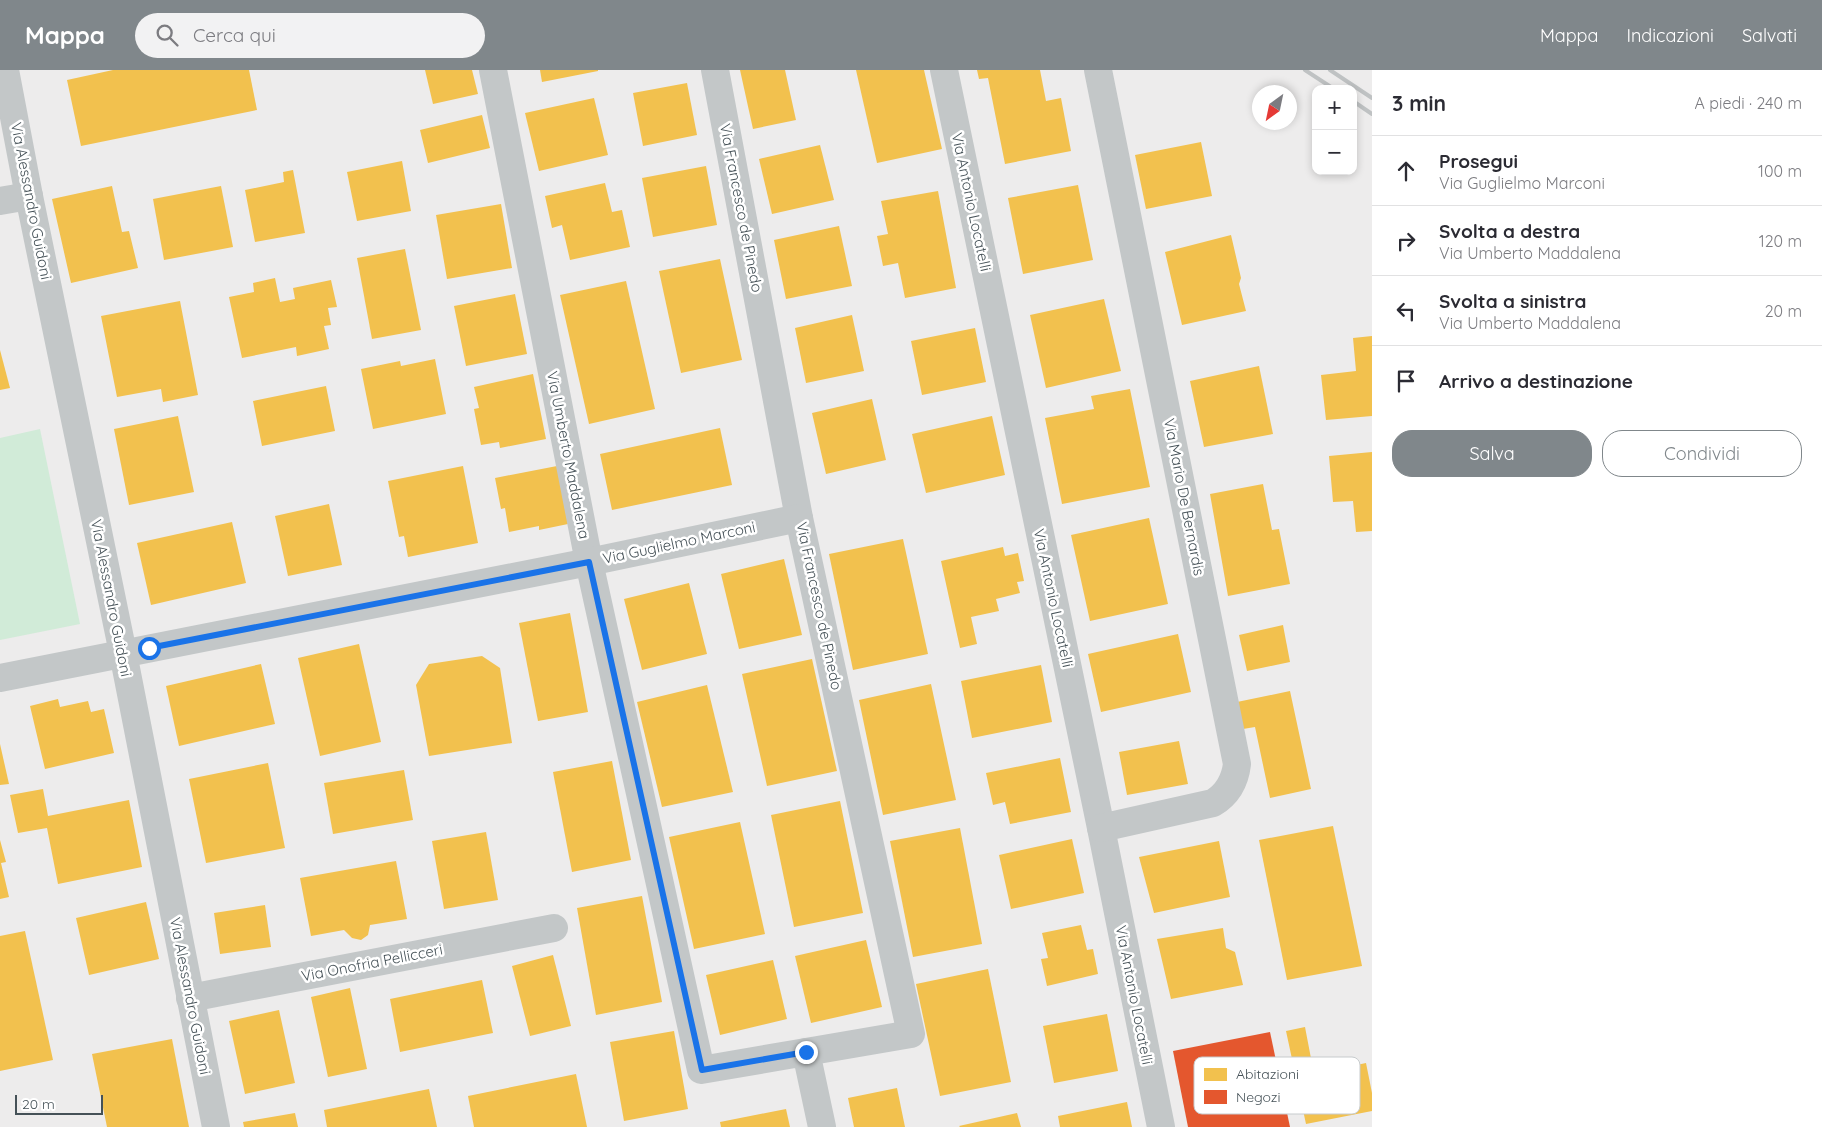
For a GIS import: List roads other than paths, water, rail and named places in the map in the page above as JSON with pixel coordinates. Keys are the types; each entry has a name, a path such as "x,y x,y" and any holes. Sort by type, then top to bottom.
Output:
{"street":[{"name":"Via Alessandro Guidoni","path":"5,70 123,653 216,1127"},
{"name":"Via Umberto Maddalena","path":"493,70 589,562 702,1070 806,1052"},
{"name":"Via Francesco de Pinedo","path":"715,70 800,518 911,1034 806,1052"},
{"name":"Via Antonio Locatelli","path":"944,70 1161,1127"},
{"name":"Via Mario De Bernardis","path":"1098,70 1237,764 1234,780 1230,787 1213,804 1101,828"},
{"path":"0,201 29,196"},
{"name":"Via Guglielmo Marconi","path":"0,678 589,562 800,518"},
{"name":"Via Onofria Pellicceri","path":"190,998 554,928"},
{"path":"806,1052 822,1127"}],"railway":[{"path":"1305,70 1328,85"},
{"path":"1330,70 1372,98"},
{"path":"1357,104 1372,114"}]}
